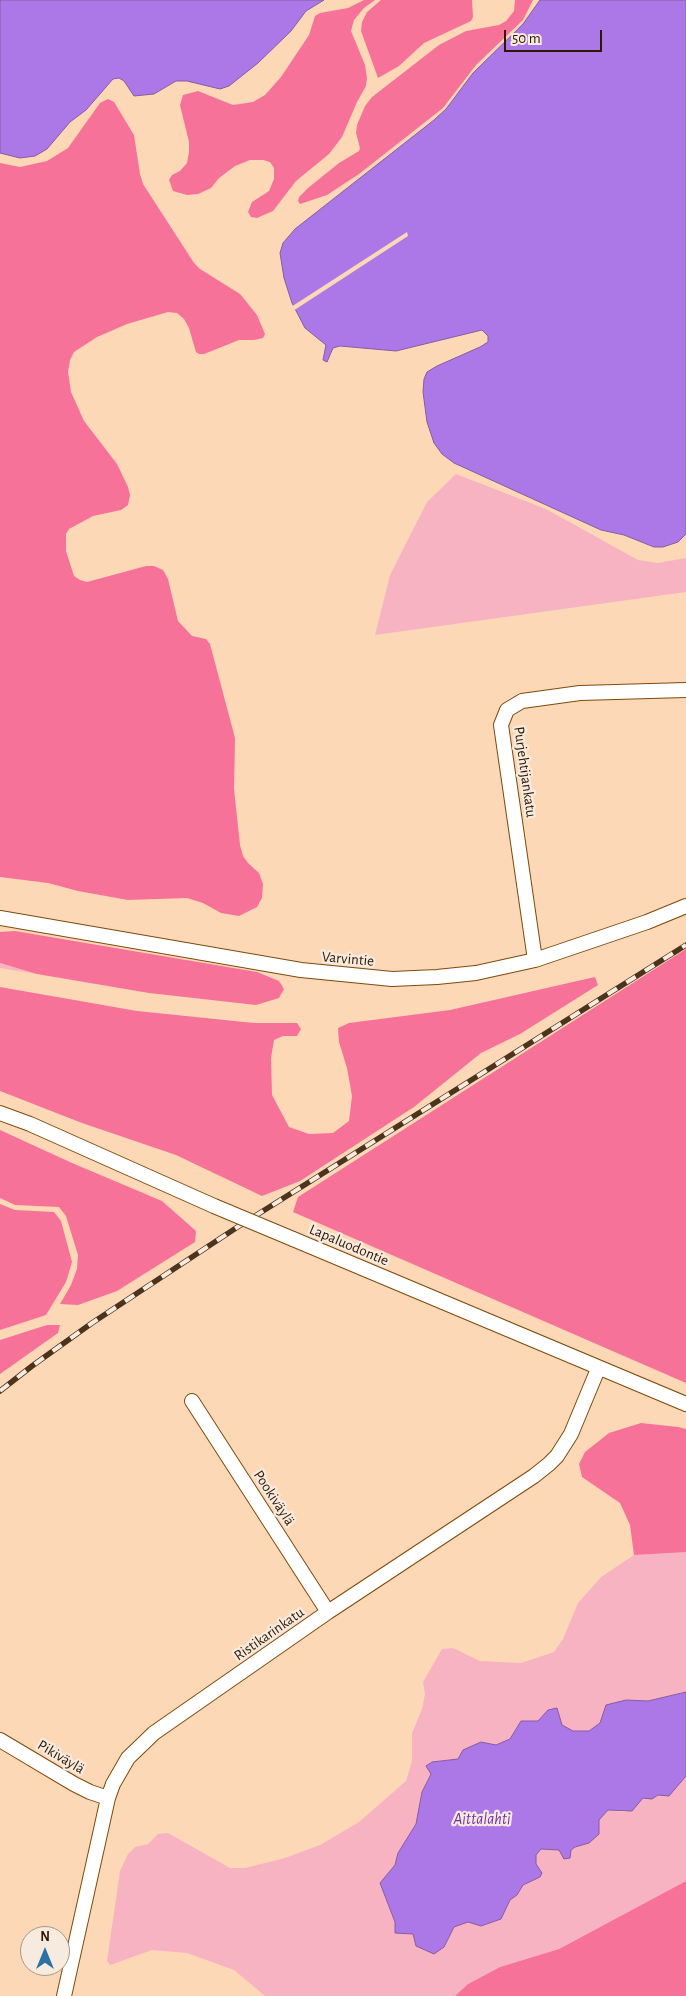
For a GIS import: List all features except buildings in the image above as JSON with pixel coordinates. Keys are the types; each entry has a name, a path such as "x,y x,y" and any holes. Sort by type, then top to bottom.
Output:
{"street":[{"name":"Purjehtijankatu","path":"535,960 501,725 506,710 522,701 580,693 686,690"},
{"name":"Varvintie","path":"0,918 301,970 345,976 392,978 437,977 476,973 535,960 638,926 686,906"},
{"name":"Lapaluodontie","path":"0,1113 63,1138 214,1206 598,1369 686,1404"},
{"name":"Ristikarinkatu","path":"64,1996 108,1798 113,1784 128,1758 154,1733 328,1612 534,1476 549,1464 557,1456 571,1434 598,1369"},
{"name":"Pookiväylä","path":"192,1401 328,1612"},
{"name":"Pikiväylä","path":"0,1740 74,1784 108,1798"}],"shaded area":[{"path":"364,0 375,0 364,8 354,20 351,31 365,65 366,86 342,137 329,154 296,181 273,211 257,218 251,217 248,212 252,202 269,191 274,179 274,168 270,162 263,160 250,160 235,166 219,178 211,188 198,194 187,195 173,191 169,180 172,175 180,171 187,163 189,152 189,142 180,105 183,95 198,91 233,105 253,102 265,95 281,77 309,35 315,16 320,13 348,8"},
{"path":"381,0 472,0 473,17 471,21 424,43 399,66 378,78 361,31 362,22 367,12"},
{"path":"515,0 533,0 523,20 476,65 443,108 359,174 327,195 300,204 298,201 299,197 308,188 339,163 359,151 356,133 357,125 365,106 372,97 439,45 466,31 499,25 506,21 514,11"},
{"path":"108,99 114,102 134,135 143,184 194,263 200,269 240,294 257,315 265,334 263,338 239,340 204,354 199,354 196,352 189,328 184,319 177,313 168,312 127,324 97,337 74,352 70,360 68,372 71,392 84,421 117,464 130,495 128,505 121,510 93,516 69,529 66,534 66,551 74,576 87,582 146,566 154,566 163,570 168,579 178,621 192,636 206,639 210,644 235,738 234,789 240,845 243,856 259,873 263,884 262,898 257,907 239,916 221,913 203,903 187,898 128,900 78,891 48,883 0,877 0,163 20,167 47,161 68,148 100,103"},
{"path":"456,474 546,509 638,560 658,563 686,558 686,592 375,635 390,575 427,502"},
{"path":"15,931 257,972 279,981 284,989 279,998 256,1005 149,993 37,974 0,963 0,932"},
{"path":"686,949 686,1383 293,1212 298,1197"},
{"path":"0,963 37,974 0,968"},
{"path":"595,977 598,985 520,1034 481,1053 414,1107 300,1181 262,1196 176,1155 82,1123 0,1091 0,987 137,1011 254,1023 297,1023 301,1029 297,1036 283,1036 274,1040 271,1058 272,1095 289,1127 309,1134 333,1133 349,1121 352,1096 347,1068 339,1042 338,1028 349,1023 450,1010"},
{"path":"0,1130 162,1201 196,1231 195,1242 117,1291 78,1305 60,1304 71,1285 77,1269 78,1255 66,1216 59,1207 15,1205 0,1198"},
{"path":"0,1204 15,1210 54,1212 61,1221 72,1262 66,1282 46,1315 0,1330"},
{"path":"47,1325 60,1325 58,1333 0,1374 0,1340"},
{"path":"641,1423 686,1429 686,1552 634,1555 630,1525 620,1503 582,1477 579,1464 585,1452 609,1433"},
{"path":"658,1552 686,1552 686,1692 648,1701 626,1700 589,1731 573,1731 562,1725 521,1721 510,1739 496,1745 481,1742 458,1759 432,1762 426,1766 431,1773 422,1792 416,1824 398,1853 395,1865 380,1883 395,1922 395,1933 413,1934 444,1947 454,1927 468,1921 481,1926 501,1919 510,1900 517,1895 523,1885 540,1877 536,1864 536,1855 541,1849 571,1850 589,1843 599,1820 608,1810 625,1812 643,1798 658,1795 686,1776 686,1881 559,1949 500,1967 468,1984 455,1996 265,1996 234,1970 187,1953 152,1950 110,1965 107,1961 120,1871 128,1854 135,1847 148,1844 158,1834 168,1833 230,1868 245,1868 285,1858 320,1845 359,1822 406,1781 412,1761 412,1733 422,1709 425,1694 423,1682 442,1649 453,1648 480,1661 521,1663 554,1652 563,1639 578,1603 601,1577 634,1555"},
{"path":"686,1881 686,1996 455,1996 468,1984 500,1967 559,1949"}],"water":[{"path":"0,0 324,0 306,11 291,31 258,63 229,86 220,89 187,81 176,81 154,94 134,96 124,81 119,78 113,79 86,110 70,122 47,149 35,156 20,158 0,153"},
{"path":"540,0 686,0 686,534 678,542 663,547 654,547 624,535 601,530 454,463 442,454 434,443 427,422 423,392 424,379 427,372 437,366 488,342 488,336 482,330 396,351 340,346 333,348 327,362 323,360 326,345 305,328 292,303 284,278 280,253 283,243 295,229 446,109 473,73 523,24"},
{"name":"Aittalahti","path":"686,1692 686,1776 669,1796 658,1795 652,1799 643,1798 632,1811 608,1810 599,1820 599,1834 589,1843 571,1850 570,1858 564,1859 559,1850 541,1849 536,1855 536,1864 542,1873 540,1877 523,1885 517,1895 510,1900 501,1919 481,1926 468,1922 454,1927 444,1947 434,1954 416,1946 413,1934 395,1933 395,1922 380,1883 395,1865 398,1853 416,1824 422,1792 431,1774 426,1766 432,1762 458,1759 463,1750 481,1742 496,1745 510,1739 521,1721 538,1721 548,1710 557,1708 562,1725 573,1731 589,1731 600,1723 606,1705 626,1700 648,1701"}],"pier":[{"path":"407,232 408,236 293,311 291,307"}],"railway":[{"path":"0,1391 92,1323 236,1228 686,945"}]}
